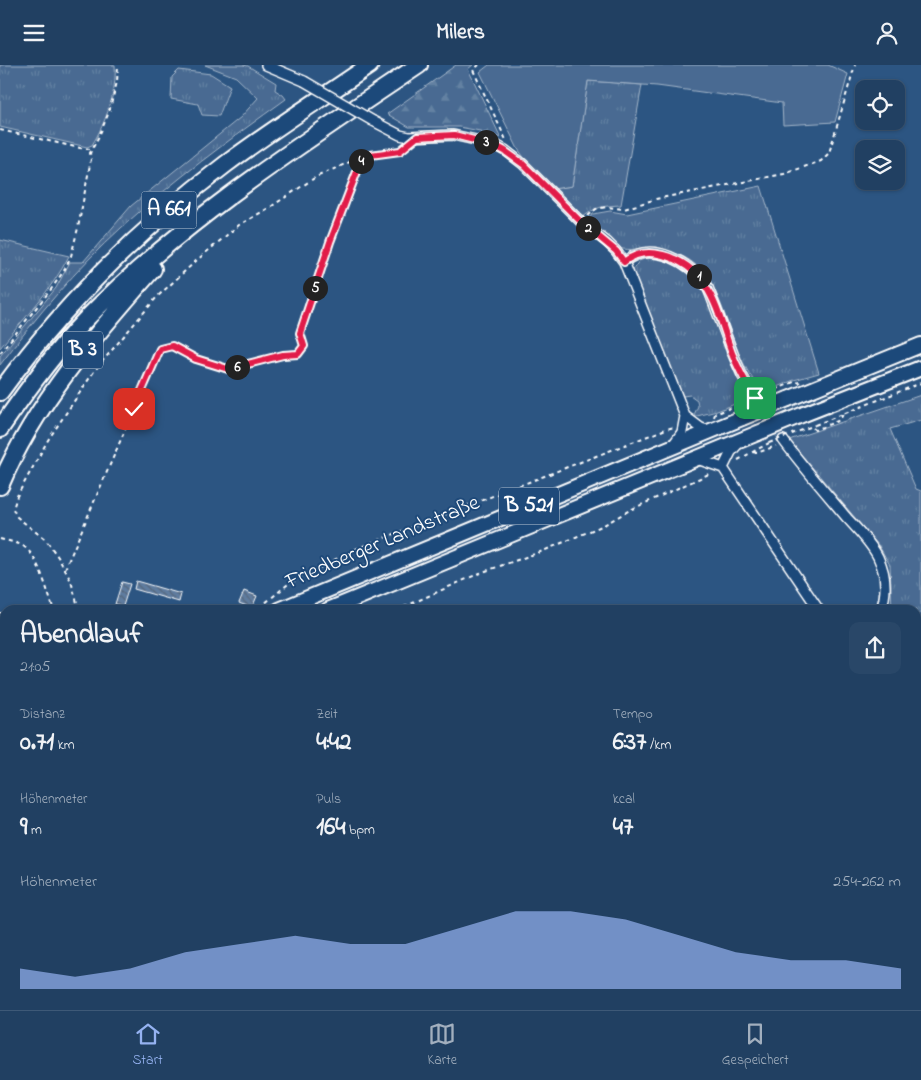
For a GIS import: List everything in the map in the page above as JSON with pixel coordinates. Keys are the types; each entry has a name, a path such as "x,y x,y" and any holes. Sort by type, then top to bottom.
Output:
{"highway":[{"name":"A 661","path":"0,392 63,311 140,234 226,164 370,65"},
{"name":"A 661","path":"0,429 37,378 85,320 119,288 187,229 234,192 288,153 419,65"},
{"name":"B 3","path":"0,486 24,439 74,361 187,229"}],"main road":[{"name":"Friedberger Landstraße","path":"291,605 669,448 712,425 742,412 788,399 921,345"},
{"name":"Friedberger Landstraße","path":"340,605 921,368"}],"street":[{"path":"266,65 304,81 400,135 417,137 442,135 469,138 494,145 515,157 581,222 607,242 624,262 684,421 678,440 669,448"},
{"path":"624,262 632,255 655,253 673,257 690,267 701,277 708,287 742,375 756,399"},
{"path":"684,421 701,428 712,425"},
{"path":"723,468 731,452 742,440"},
{"path":"783,440 868,542 878,557 884,575 886,594 883,605"},
{"path":"696,459 723,468 816,605"}],"path":[{"path":"0,353 52,288 71,256 92,149 109,112 118,82 118,65"},
{"path":"479,65 473,69 515,157"},
{"path":"581,222 596,209 606,207 624,209 656,199 784,174 821,161 829,153 855,65"},
{"path":"0,129 80,148 92,149"},
{"path":"78,605 71,581 46,540 17,517 13,509 21,489 48,440 95,370 157,297 239,225 316,177 363,156 400,151 417,137"},
{"path":"65,569 160,349 172,346 196,359 228,369 283,355 298,354 304,346 300,333 330,242 363,156"},
{"path":"772,393 770,391 794,382"},
{"path":"409,605 480,573 543,551 604,525 630,510 723,468 769,443 921,383"},
{"path":"712,425 715,414 740,404 742,412"},
{"path":"813,428 815,430 840,420 843,413"},
{"path":"262,605 287,585 353,550 684,421"},
{"path":"753,451 757,453 775,446"},
{"path":"0,539 15,542 29,551 37,563 52,605"}],"green space":[{"path":"0,65 115,65 110,107 92,145 87,147 0,127"},
{"path":"205,65 248,66 276,83 275,90 286,99 181,177 121,228 58,293 0,365 0,356 56,288 70,262 83,262 131,206 241,117 258,98 236,77"},
{"path":"456,65 473,65 468,69 501,138 459,127 409,127 387,114"},
{"path":"489,65 828,65 848,74 835,122 783,125 782,103 657,86 588,81 572,186 553,189 528,163 518,149 480,72"},
{"path":"179,70 211,74 230,86 219,116 202,115 198,104 171,99 172,77"},
{"path":"588,81 642,85 621,205 600,207 582,218 553,189 572,186"},
{"path":"761,186 819,373 794,380 764,392 752,378 743,361 716,293 696,265 678,254 664,250 620,248 587,221 593,214 610,211 627,214"},
{"path":"0,240 69,256 46,293 0,348"},
{"path":"647,258 667,261 680,266 697,278 710,300 726,349 750,398 717,411 693,417 698,406 697,400 690,395 683,396 681,393 632,271 639,261"},
{"path":"921,395 921,420 890,429 916,489 921,491 921,605 892,605 890,565 879,546 789,440"}],"building":[{"path":"136,581 181,594 179,602 134,589"},
{"path":"122,582 130,584 123,605 115,604"},
{"path":"244,591 257,596 253,605 239,603"}],"tunnel":[{"path":"760,406 783,440"}],"route":[{"path":"134,409 160,349 172,346 196,359 228,369 283,355 298,354 304,346 300,333 330,242 363,156 400,151 417,137 442,135 454,135 494,145 515,157 581,222 607,242 624,262 632,255 655,253 673,257 690,267 708,287 733,354 755,398"}]}
